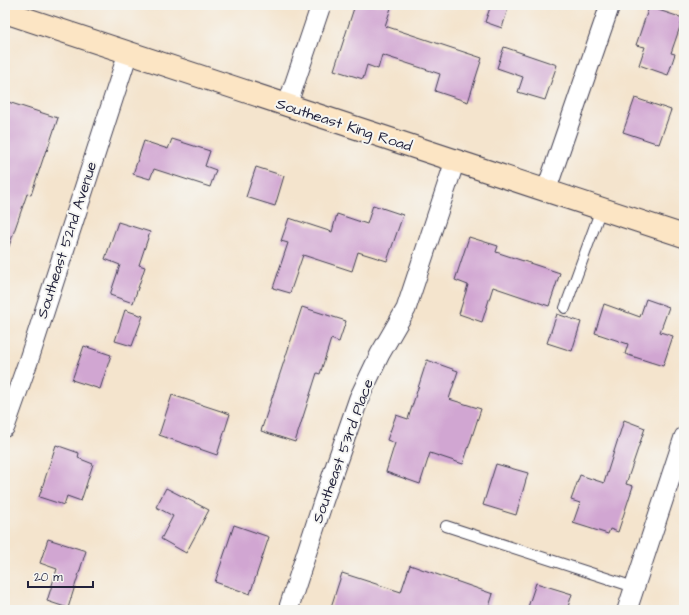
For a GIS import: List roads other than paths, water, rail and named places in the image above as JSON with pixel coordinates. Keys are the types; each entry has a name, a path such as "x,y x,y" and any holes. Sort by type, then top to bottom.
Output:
{"main road":[{"name":"Southeast King Road","path":"5,12 684,236"}],"street":[{"path":"287,106 321,5"},
{"path":"546,191 610,5"},
{"name":"Southeast 52nd Avenue","path":"5,427 34,344 128,53"},
{"name":"Southeast 53rd Place","path":"288,610 359,398 380,354 406,309 455,160"},
{"path":"627,610 684,437"}],"lane":[{"path":"565,308 601,209"},
{"path":"446,526 634,587"}]}
